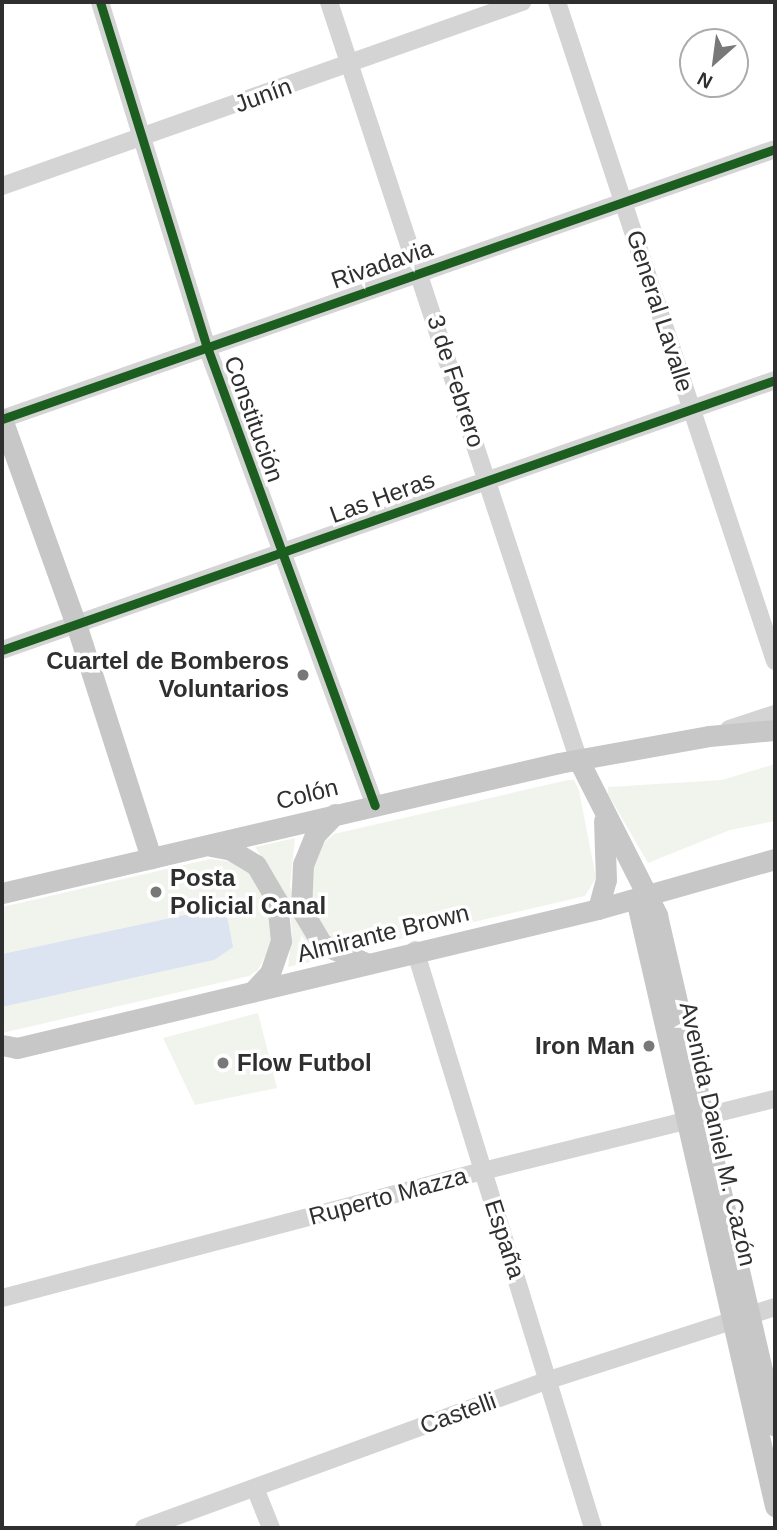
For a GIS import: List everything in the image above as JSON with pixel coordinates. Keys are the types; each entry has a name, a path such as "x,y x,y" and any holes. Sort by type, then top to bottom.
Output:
{"main road":[{"path":"2,419 76,624 150,858"},
{"name":"Colón","path":"2,893 335,814 579,761 709,736 775,730"},
{"name":"Avenida Daniel M. Cazón","path":"579,761 642,897 743,1316 775,1426"},
{"path":"335,814 315,835 303,864 301,909 322,944 366,963"},
{"path":"598,909 606,880 603,814"},
{"path":"210,845 231,850 256,865 276,901 278,951 270,972 253,991"},
{"name":"Almirante Brown","path":"7,1048 598,909 775,859"},
{"name":"Avenida Daniel M. Cazón","path":"743,1316 775,1506"}],"street":[{"name":"Constitución","path":"100,2 145,138 207,347 375,805"},
{"name":"3 de Febrero","path":"330,2 421,270 579,761"},
{"name":"Junín","path":"2,186 145,138 522,2"},
{"name":"General Lavalle","path":"557,2 775,661"},
{"name":"Rivadavia","path":"2,419 421,270 775,149"},
{"name":"Las Heras","path":"2,650 283,553 488,478 775,380"},
{"name":"Colón","path":"709,736 775,714"},
{"name":"España","path":"415,950 593,1528"},
{"name":"Ruperto Mazza","path":"2,1298 483,1171 775,1099"},
{"name":"Castelli","path":"144,1528 175,1523 255,1488 549,1380 775,1307"},
{"path":"255,1488 271,1528"}],"shaded area":[{"path":"775,764 775,821 730,830 648,863 608,794 608,787 722,780"},
{"path":"574,780 579,791 596,878 585,896 357,949 332,938 314,913 308,881 319,847 334,834"},
{"path":"295,838 290,885 304,933 320,960 288,967 292,934 290,913 281,887 255,847"},
{"path":"210,859 234,862 249,872 268,903 272,942 258,970 249,976 2,1033 2,1007 214,960 203,911 2,954 2,907"},
{"path":"203,911 227,916 233,947 214,960 2,1007 2,954"},
{"name":"Flow Futbol","path":"258,1013 277,1088 195,1105 163,1038"}],"cycle path":[{"path":"100,2 207,347 375,805"},
{"path":"2,419 775,149"},
{"path":"2,650 775,380"}],"place":[{"name":"Cuartel de Bomberos Voluntarios","path":"303,675"},
{"name":"Posta Policial Canal","path":"156,892"},
{"name":"Iron Man","path":"649,1046"},
{"name":"Flow Futbol","path":"223,1063"}]}
